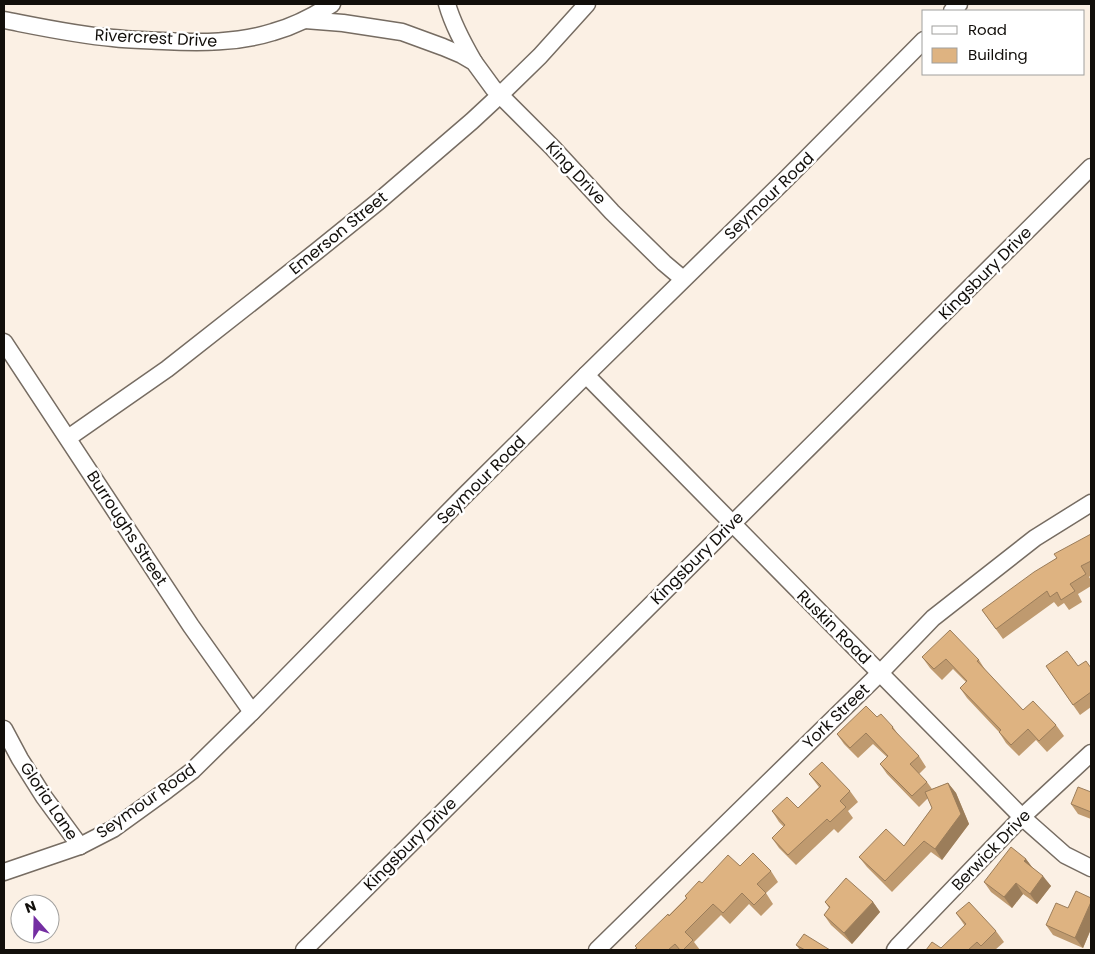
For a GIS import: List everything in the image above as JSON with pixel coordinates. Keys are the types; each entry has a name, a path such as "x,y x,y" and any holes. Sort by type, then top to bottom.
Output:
{"street":[{"name":"Rivercrest Drive","path":"4,20 113,38 195,43 255,37 274,32 305,20 332,4"},
{"name":"King Drive","path":"447,4 458,35 474,62 493,88 552,147 612,212 683,279"},
{"name":"Emerson Street","path":"68,438 167,369 379,201 500,95 540,56 587,4"},
{"name":"King Drive","path":"305,20 343,23 402,32 462,55 474,62"},
{"name":"Seymour Road","path":"4,872 80,846 113,829 192,771 462,498 786,179 922,42"},
{"name":"Kingsbury Drive","path":"304,950 1091,167"},
{"name":"Burroughs Street","path":"4,342 192,626 252,712"},
{"name":"Ruskin Road","path":"586,375 1022,817 1065,855 1091,868"},
{"name":"York Street","path":"597,950 880,673 933,618 1035,538 1091,503"},
{"name":"Gloria Lane","path":"4,729 44,797 80,846"},
{"name":"Berwick Drive","path":"895,950 1022,817 1091,753"}],"building":[{"path":"1091,534 1091,561 1081,566 1086,574 1070,584 1075,591 1061,600 1057,592 1050,597 1047,591 996,629 982,610 1034,572 1057,558 1054,554"},
{"path":"950,630 1023,710 1033,701 1056,725 1039,741 1028,729 1011,745 999,732 1001,730 960,688 967,681 946,659 934,669 922,657"},
{"path":"1067,651 1078,666 1086,661 1091,668 1091,692 1073,705 1046,666"},
{"path":"866,706 877,717 881,714 919,756 910,764 927,782 912,796 880,764 888,756 866,733 850,748 837,734"},
{"path":"822,762 850,791 840,801 846,807 830,822 827,819 788,855 772,838 785,825 772,811 787,797 798,808 821,786 809,774"},
{"path":"948,783 961,814 935,849 924,841 885,881 859,857 886,829 904,846 932,808 925,792"},
{"path":"1078,787 1091,792 1091,812 1071,804"},
{"path":"1011,847 1026,859 1024,861 1043,876 1030,894 1016,883 1004,897 984,882"},
{"path":"753,853 771,871 757,884 766,893 754,905 742,893 723,913 713,904 685,932 693,940 683,950 680,950 675,944 668,950 634,950 637,948 635,946 687,898 685,896 699,881 702,883 728,855 740,866"},
{"path":"846,878 873,902 844,933 824,915 830,907 825,902"},
{"path":"1076,891 1091,898 1091,902 1075,938 1046,925 1056,903 1068,908"},
{"path":"969,902 996,931 981,946 977,942 968,950 926,950 932,942 941,948 966,924 956,913"},
{"path":"804,934 830,950 805,950 796,945"}]}
